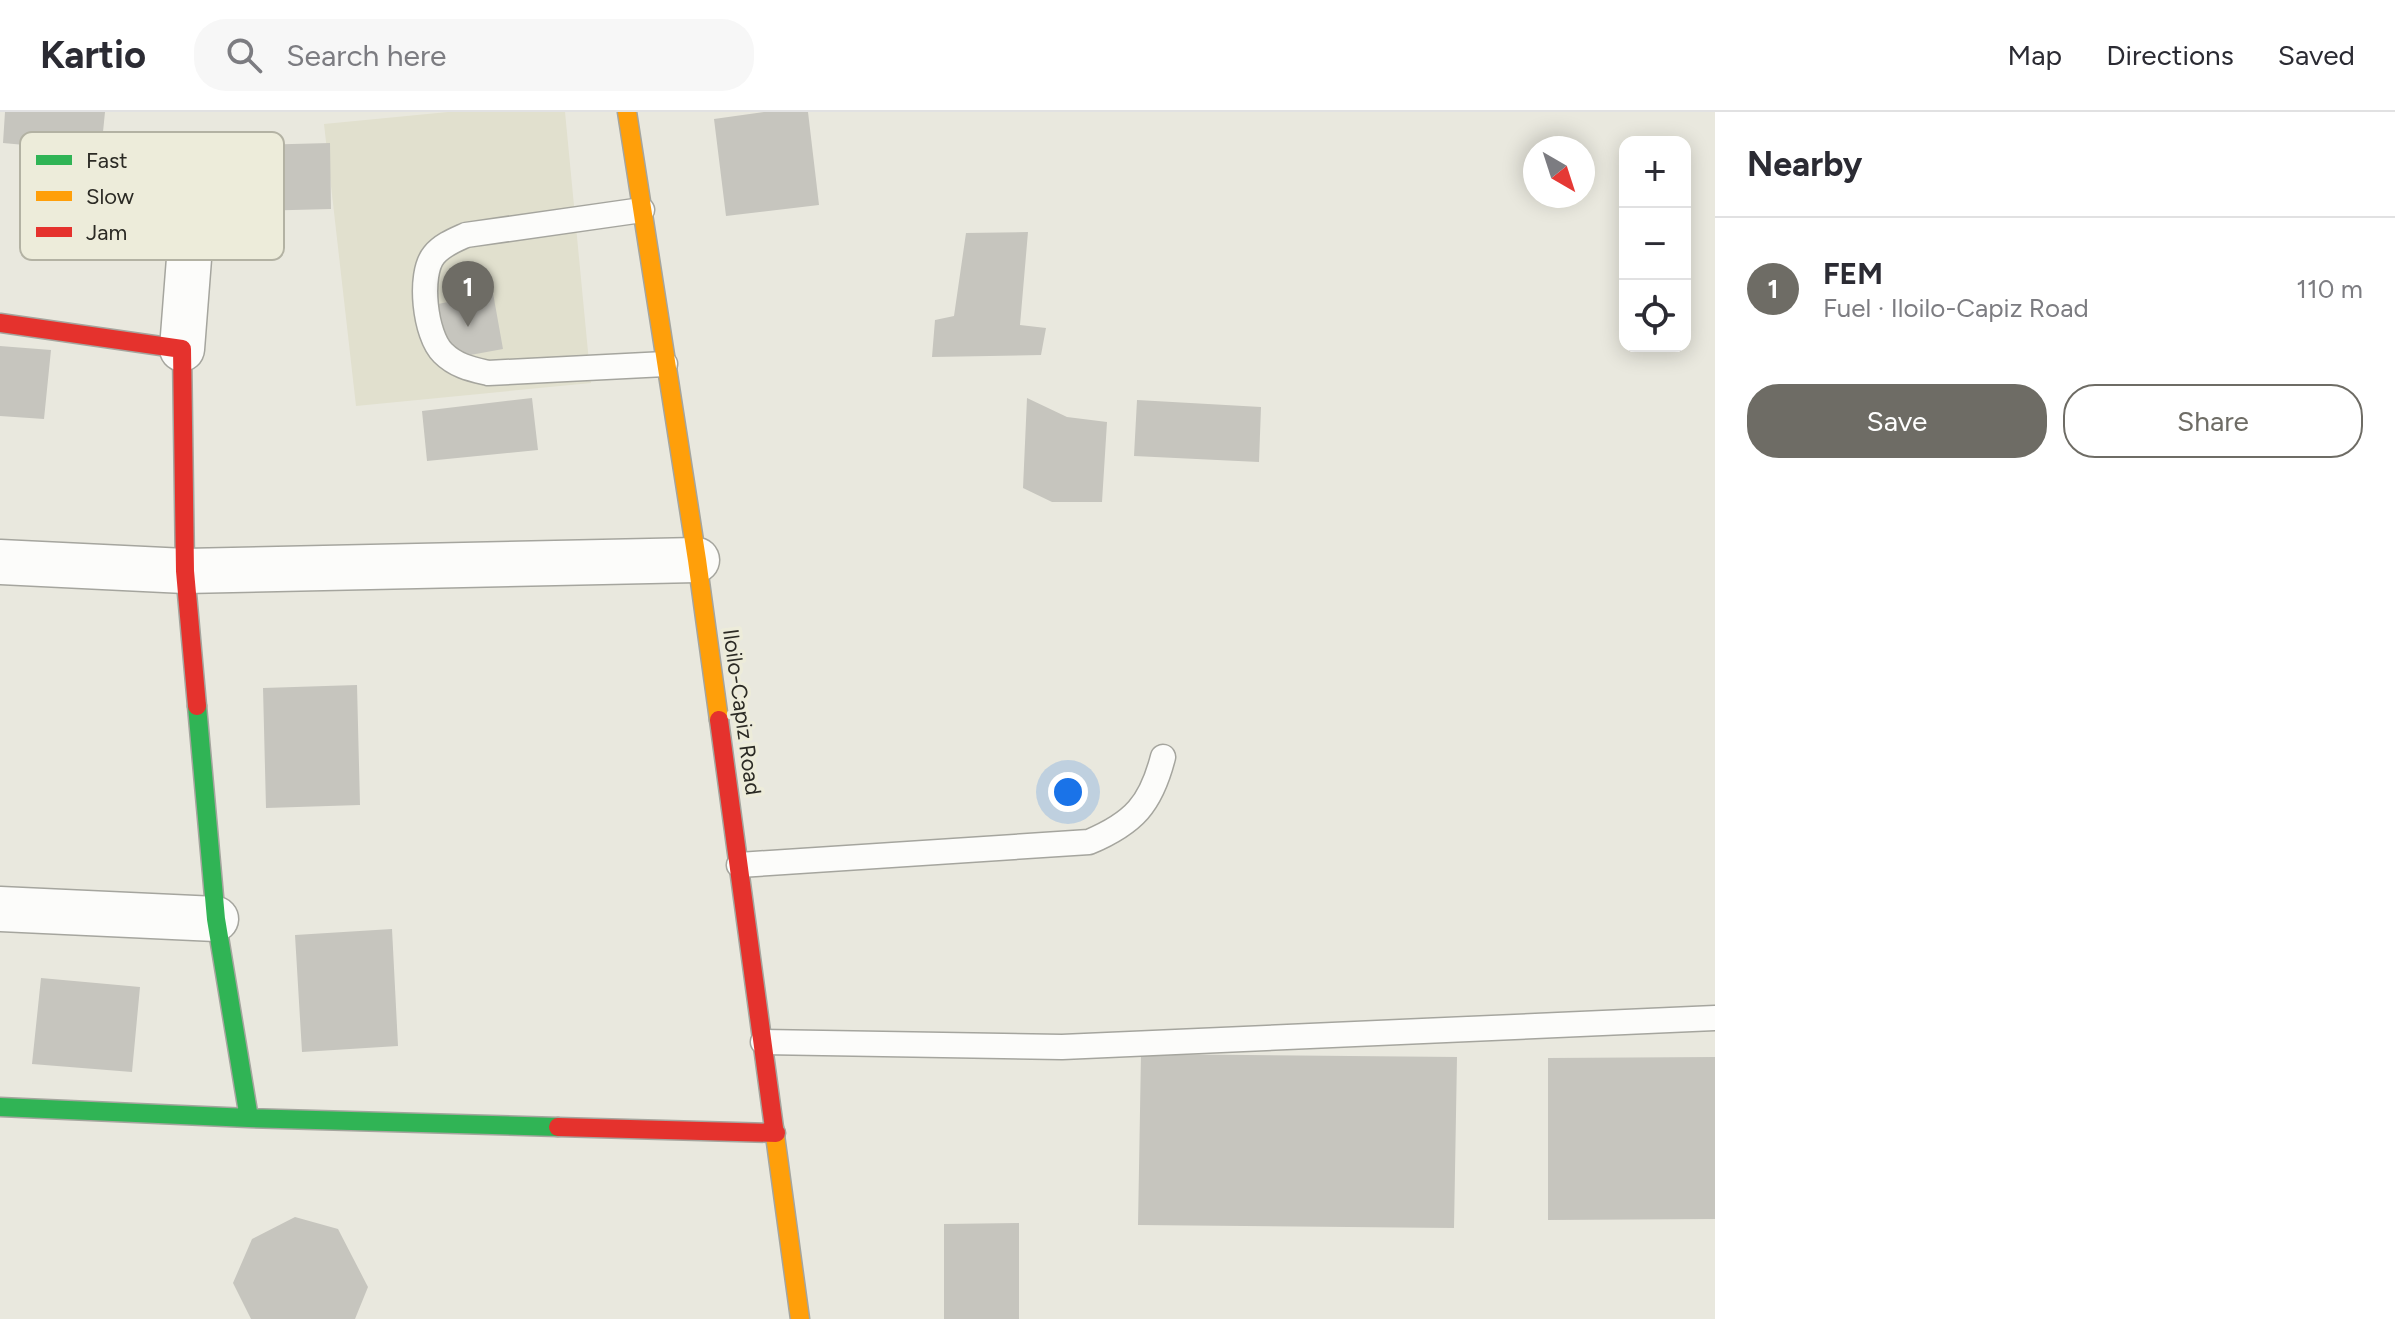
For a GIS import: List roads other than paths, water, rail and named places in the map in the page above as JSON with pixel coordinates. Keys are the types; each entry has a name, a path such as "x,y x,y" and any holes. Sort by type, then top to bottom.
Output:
{"street":[{"name":"Iloilo-Capiz Road","path":"627,112 697,560 800,1319"},
{"path":"189,260 182,349 185,571 216,919 249,1118"},
{"path":"0,323 182,349"},
{"path":"0,562 185,571 697,560"},
{"path":"0,909 216,919"},
{"path":"0,1107 249,1118 776,1133"}],"lane":[{"path":"642,210 466,235 433,256 423,282 432,339 442,353 461,367 488,373 665,364"},
{"path":"739,865 1089,842 1112,833 1138,813 1156,784 1163,757"},
{"path":"763,1042 1062,1047 1715,1018"}],"place":[{"name":"FEM","path":"468,327"}]}
